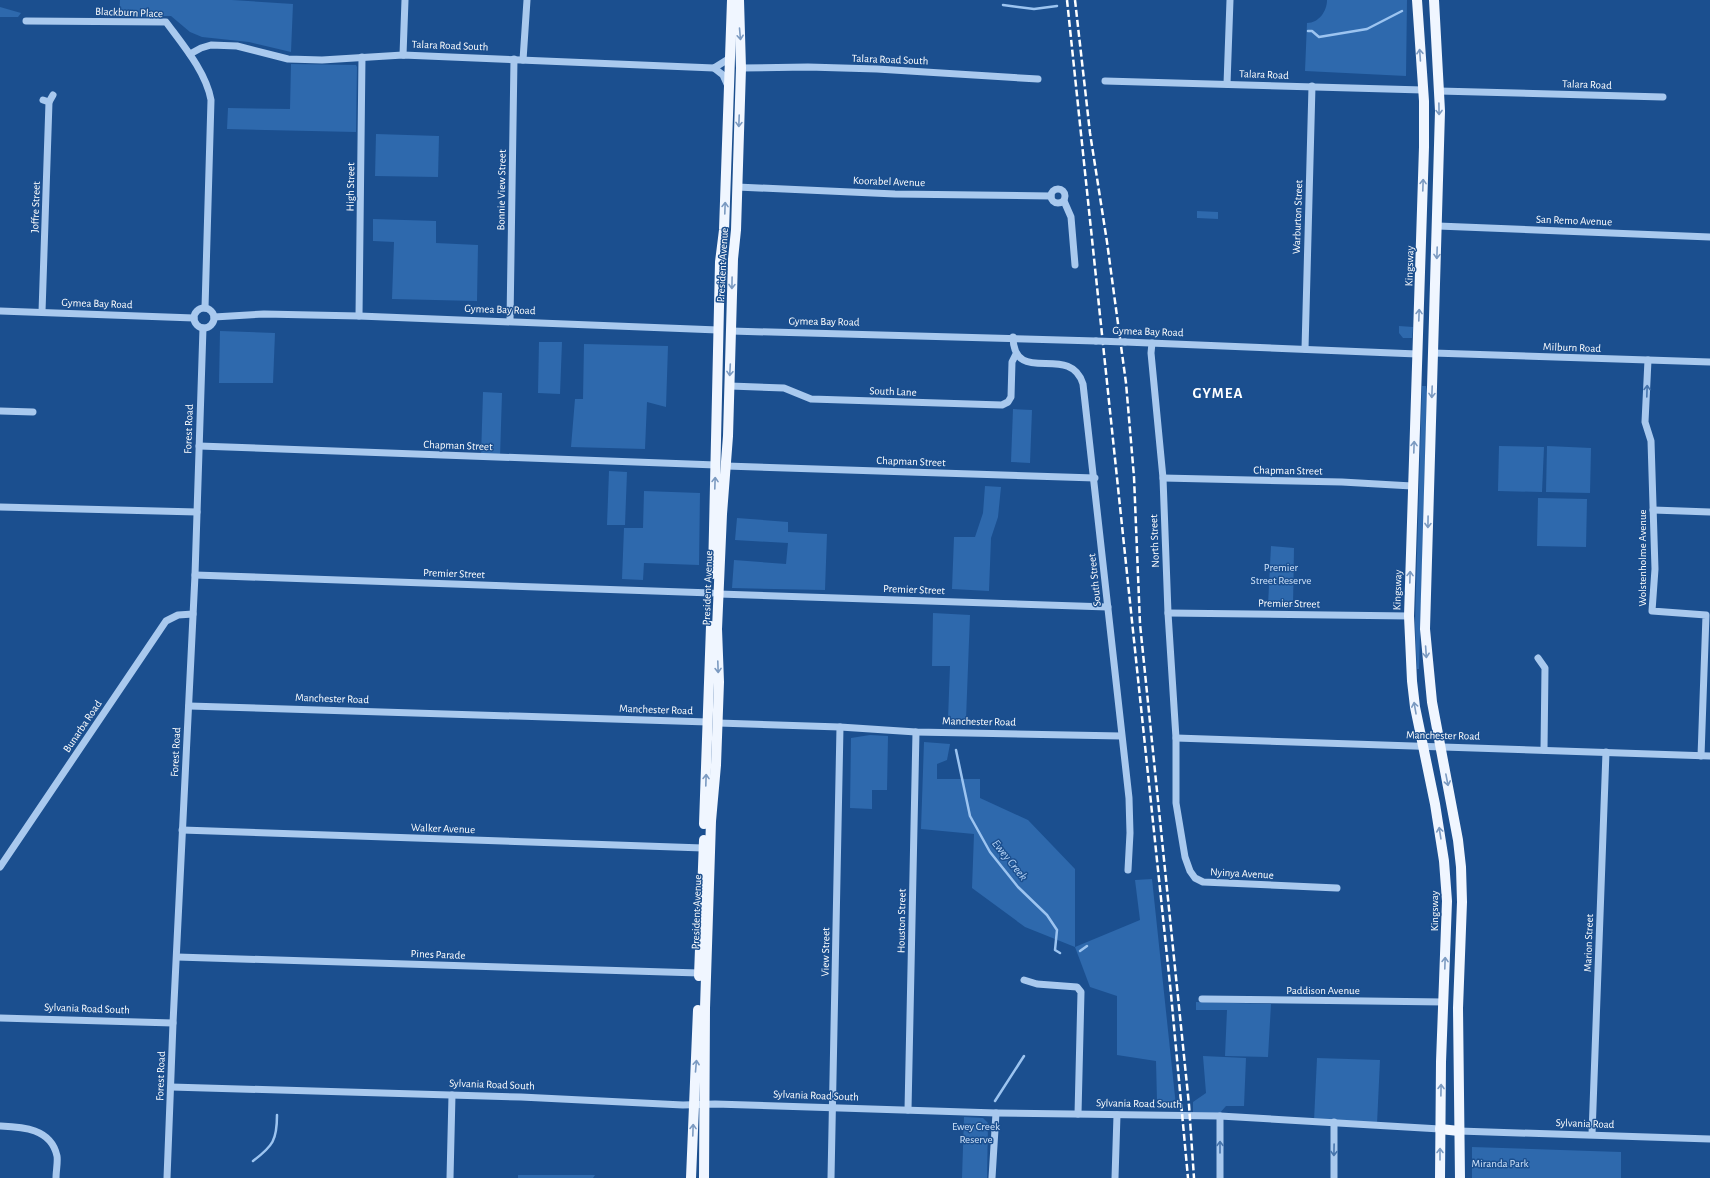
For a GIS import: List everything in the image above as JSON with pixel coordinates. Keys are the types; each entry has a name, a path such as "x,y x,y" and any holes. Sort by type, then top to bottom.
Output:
{"main road":[{"name":"President Avenue","path":"692,1178 694,1105 698,1045 703,848 713,723 716,594 722,514 718,330 732,0"},
{"name":"President Avenue","path":"721,465 730,386 741,68 739,0"},
{"name":"Kingsway","path":"1417,0 1424,147 1409,616 1412,681 1444,861 1447,901 1440,1129 1440,1178"},
{"path":"1434,0 1439,91 1438,226 1425,629 1428,678 1458,840 1461,868 1462,902 1458,1008 1460,1178"},
{"path":"726,135 732,102 735,72 741,68"},
{"name":"Koorabel Avenue","path":"725,186 737,187"},
{"name":"Gymea Bay Road","path":"718,330 731,331"},
{"name":"Gymea Bay Road","path":"1417,354 1433,353"},
{"name":"President Avenue","path":"704,1178 706,1104 705,1008 710,821 716,765 713,723"},
{"name":"Sylvania Road South","path":"1440,1129 1460,1131"}],"street":[{"path":"403,55 405,0"},
{"path":"523,60 527,0"},
{"path":"1227,84 1230,0"},
{"name":"Blackburn Place","path":"26,21 166,22 190,54 206,83 211,100 205,308"},
{"name":"Talara Road South","path":"190,54 205,46 211,45 237,46 288,59 322,60 403,55 714,68"},
{"name":"High Street","path":"359,316 362,57"},
{"path":"728,87 723,75 714,68 730,58"},
{"name":"Bonnie View Street","path":"510,321 514,59"},
{"name":"Talara Road South","path":"741,68 808,67 877,69 1038,79"},
{"name":"Talara Road","path":"1105,81 1422,90"},
{"name":"Warburton Street","path":"1305,348 1312,86"},
{"name":"Talara Road","path":"1439,91 1663,98"},
{"name":"Joffre Street","path":"42,312 46,101 53,94"},
{"name":"Koorabel Avenue","path":"737,187 895,194 1051,196"},
{"path":"1064,201 1056,203 1051,196 1053,191 1061,190 1065,193 1064,201 1071,218 1075,265"},
{"name":"San Remo Avenue","path":"1438,226 1710,237"},
{"path":"205,308 210,310 214,317 209,326 203,328 196,324 194,318 198,309 205,308"},
{"name":"Gymea Bay Road","path":"0,311 194,318"},
{"name":"Gymea Bay Road","path":"214,317 264,314 359,316 718,330"},
{"name":"Forest Road","path":"167,1178 195,574 203,328"},
{"name":"Gymea Bay Road","path":"731,331 1013,338 1305,348 1417,354"},
{"path":"1013,338 1016,354"},
{"name":"North Street","path":"1152,343 1151,352 1163,478 1168,613 1176,738"},
{"name":"Milburn Road","path":"1433,353 1710,362"},
{"name":"South Lane","path":"730,386 784,388 811,399 1000,405 1010,400 1012,362 1016,354"},
{"name":"South Street","path":"1016,354 1020,358 1038,364 1071,366 1081,376 1085,396 1095,478 1121,736 1129,798 1130,833 1128,870"},
{"name":"Wolstenholme Avenue","path":"1648,360 1645,422 1651,441 1655,569 1652,611 1706,615 1701,756"},
{"path":"0,411 33,412"},
{"name":"Chapman Street","path":"199,446 1095,478"},
{"name":"Chapman Street","path":"1163,478 1342,482 1412,486"},
{"path":"0,507 197,512"},
{"path":"1653,510 1710,512"},
{"name":"Premier Street","path":"195,574 1108,607"},
{"name":"Premier Street","path":"1168,613 1409,616"},
{"name":"Bunarba Road","path":"0,867 166,621 178,614 193,614"},
{"path":"1538,658 1545,668 1544,750"},
{"name":"Manchester Road","path":"189,706 840,727 916,732 1121,736"},
{"name":"View Street","path":"831,1178 840,727"},
{"name":"Houston Street","path":"908,1110 916,732"},
{"name":"Manchester Road","path":"1176,738 1710,756"},
{"name":"Nyinya Avenue","path":"1176,738 1176,803 1185,857 1190,871 1195,878 1203,882 1337,888"},
{"name":"Marion Street","path":"1592,1134 1606,752"},
{"name":"Walker Avenue","path":"182,830 703,848"},
{"name":"Pines Parade","path":"177,957 699,973"},
{"path":"1024,980 1037,984 1077,987 1079,989 1081,996 1078,1114"},
{"name":"Paddison Avenue","path":"1202,999 1444,1002"},
{"name":"Sylvania Road South","path":"0,1018 173,1023"},
{"name":"Sylvania Road South","path":"171,1087 452,1095 694,1105 706,1104 996,1113 1220,1116 1440,1129"},
{"path":"450,1178 452,1095"},
{"path":"992,1178 996,1113"},
{"path":"1115,1178 1117,1115"},
{"path":"1220,1116 1220,1178"},
{"path":"1334,1122 1334,1178"},
{"path":"0,1126 26,1127 36,1130 45,1137 57,1156 56,1178"},
{"name":"Sylvania Road","path":"1460,1131 1592,1134 1710,1139"}],"green space":[{"path":"120,0 232,0 293,4 291,52 249,42 202,37 190,32 171,16 119,17"},
{"path":"1327,0 1407,0 1406,76 1305,71 1307,23 1315,21 1322,16 1326,8"},
{"path":"0,7 21,13 18,17 0,17"},
{"path":"291,64 356,65 356,132 227,129 228,108 290,109"},
{"path":"376,134 439,136 438,177 375,176"},
{"path":"1197,211 1218,212 1218,219 1197,218"},
{"path":"373,219 436,221 436,243 478,245 477,301 392,299 394,242 373,241"},
{"path":"1399,326 1413,327 1412,338 1403,338 1399,333"},
{"path":"220,331 275,333 273,383 219,383"},
{"path":"539,342 562,342 560,394 538,393"},
{"path":"584,344 668,346 666,407 647,402 645,449 571,447 575,399 583,399"},
{"path":"1422,386 1426,386 1427,393 1419,669 1417,669 1415,623"},
{"path":"483,392 502,393 500,457 481,456"},
{"path":"1013,409 1032,410 1030,463 1011,462"},
{"path":"1499,446 1544,447 1542,492 1498,491"},
{"path":"1547,446 1591,448 1590,493 1546,492"},
{"path":"609,471 627,472 625,525 607,525"},
{"path":"985,486 1001,487 998,517 991,538 989,591 952,589 954,537 975,537 983,513"},
{"path":"644,491 700,493 699,565 644,563 643,580 622,579 624,528 643,528"},
{"path":"1538,498 1587,499 1586,547 1537,546"},
{"path":"737,518 788,522 788,532 827,534 825,590 732,588 734,560 786,564 788,543 735,540"},
{"name":"Premier Street Reserve","path":"1271,546 1294,548 1293,606 1268,605"},
{"path":"933,613 970,615 966,719 948,719 950,666 932,666"},
{"path":"870,735 888,736 887,790 872,790 872,809 850,808 851,738"},
{"path":"924,742 950,744 947,760 937,764 937,779 980,779 980,798 1028,820 1075,869 1075,947 1025,927 972,888 974,834 921,829"},
{"path":"1152,879 1176,1106 1157,1101 1156,1061 1117,1055 1117,996 1090,987 1075,947 1140,920 1135,880"},
{"path":"1196,1002 1271,1004 1268,1057 1225,1056 1227,1010 1196,1010"},
{"path":"1203,1056 1246,1058 1244,1106 1226,1106 1219,1114 1193,1115 1193,1102 1206,1093"},
{"path":"1317,1058 1380,1060 1377,1124 1314,1121"},
{"name":"Ewey Creek Reserve","path":"964,1117 983,1118 988,1123 987,1178 962,1178"},
{"name":"Miranda Park","path":"1472,1147 1621,1152 1621,1178 1472,1178"},
{"path":"518,1175 595,1175 593,1178 518,1178"}],"waterway":[{"path":"1003,5 1034,9 1057,6"},
{"path":"1308,31 1312,31 1319,37 1367,29 1402,11"},
{"name":"Ewey Creek","path":"956,750 970,816 990,852 1018,887 1047,915 1057,930 1055,950 1060,953"},
{"path":"1080,951 1087,946"},
{"name":"Ewey Creek","path":"995,1101 1024,1056"},
{"path":"253,1161 265,1151 275,1137 277,1115"}],"railway":[{"path":"1067,0 1171,994 1188,1178"},
{"path":"1075,0 1090,133 1107,242 1126,383 1134,477 1140,624 1189,1105 1194,1178"}],"district":[{"name":"GYMEA","path":"1218,393"}]}
